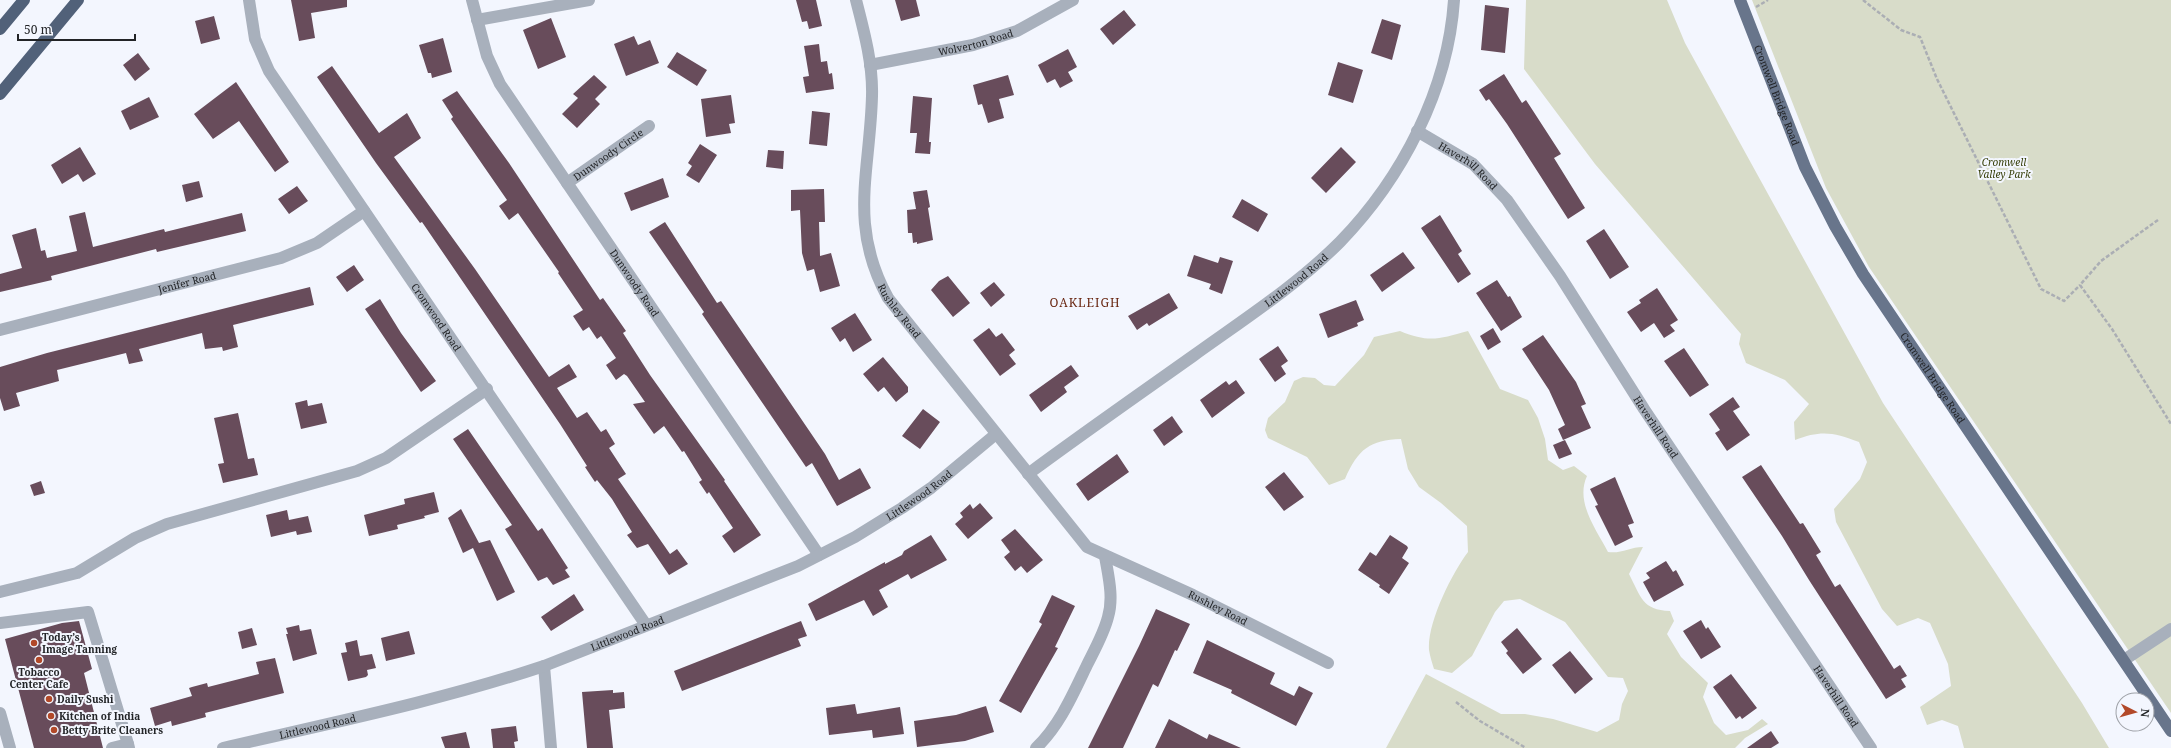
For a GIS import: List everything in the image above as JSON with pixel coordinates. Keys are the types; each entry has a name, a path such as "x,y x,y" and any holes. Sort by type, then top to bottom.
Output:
{"highway":[{"path":"0,29 24,0"},
{"path":"0,94 78,0"}],"main road":[{"name":"Cromwell Bridge Road","path":"1740,0 1806,167 1835,226 1890,316 2171,731"}],"street":[{"name":"Cromwood Road","path":"249,0 255,39 269,71 487,389 646,625"},
{"name":"Dunwoody Road","path":"472,0 487,56 500,84 819,555"},
{"path":"477,20 590,0"},
{"name":"Rushley Road","path":"856,0 864,30 870,65 872,94 863,207 871,261 888,298 1087,547 1193,595 1328,663"},
{"name":"Wolverton Road","path":"870,65 973,45 1017,31 1073,0"},
{"name":"Littlewood Road","path":"1028,474 1283,292 1314,266 1340,241 1367,210 1404,156 1417,131 1437,84 1447,48 1454,0"},
{"name":"Dunwoody Circle","path":"567,183 650,126"},
{"name":"Haverhill Road","path":"1417,131 1473,164 1507,200 1560,276 1644,409 1871,748"},
{"name":"Jenifer Road","path":"0,330 281,258 317,243 364,211"},
{"path":"0,592 77,574 135,538 167,524 357,471 386,458 487,389"},
{"name":"Littlewood Road","path":"223,748 444,697 544,666 798,566 855,536 925,492 996,434"},
{"path":"1036,748 1051,732 1063,713 1109,616 1111,594 1106,556"},
{"path":"0,623 88,612 128,746 112,748"},
{"path":"2124,660 2171,629"},
{"path":"544,666 551,748"},
{"path":"1,716 10,748"}],"path":[{"path":"1863,0 1901,30 1920,37 1937,79 2041,289 2064,301 2101,261 2158,220"},
{"path":"2080,285 2112,329 2171,424"},
{"path":"1456,702 1480,721 1526,748"}],"green space":[{"path":"1526,0 1667,0 1685,43 1883,403 2082,703 2109,748 1964,748 1958,726 1942,720 1927,725 1920,707 1951,686 1948,664 1930,623 1918,618 1897,626 1882,609 1836,522 1834,509 1860,479 1867,462 1859,442 1834,434 1812,435 1795,440 1794,422 1809,404 1785,380 1746,363 1739,344 1741,334 1595,164 1524,69"},
{"name":"Cromwell Valley Park","path":"1752,0 2171,0 2171,713 1869,267 1826,188"},
{"path":"1400,331 1419,337 1441,338 1468,331 1500,389 1528,400 1538,418 1545,439 1548,460 1563,470 1574,466 1587,476 1584,486 1585,505 1588,515 1608,552 1617,552 1643,547 1629,574 1640,596 1648,605 1653,608 1670,611 1674,621 1667,634 1681,657 1708,683 1703,697 1714,723 1726,735 1748,730 1762,719 1768,724 1745,738 1735,748 1386,748 1426,674 1501,714 1525,714 1553,719 1597,732 1619,720 1622,704 1628,691 1623,678 1608,677 1565,622 1520,599 1504,601 1495,612 1472,656 1452,673 1434,669 1429,650 1429,639 1432,626 1448,585 1468,552 1467,526 1441,503 1419,487 1408,469 1401,439 1381,441 1366,448 1355,460 1345,479 1329,485 1307,457 1268,438 1265,430 1268,418 1285,402 1294,381 1303,377 1315,378 1324,385 1335,386 1364,355 1374,337"}],"building":[{"path":"291,0 347,0 347,7 311,13 315,38 299,41"},
{"path":"796,0 816,0 822,26 809,29 807,21 802,22"},
{"path":"895,0 916,0 920,16 901,21"},
{"path":"1485,5 1509,8 1505,53 1481,50"},
{"path":"1124,10 1136,25 1113,45 1100,29"},
{"path":"214,16 220,39 201,44 195,21"},
{"path":"551,18 566,57 538,69 523,30"},
{"path":"1382,19 1401,25 1392,60 1371,53"},
{"path":"634,36 638,45 650,40 659,63 626,76 614,44"},
{"path":"443,38 452,72 432,78 431,73 428,73 419,45"},
{"path":"819,44 821,62 827,61 829,74 832,73 834,89 806,93 803,77 809,76 804,46"},
{"path":"1068,49 1077,67 1068,72 1073,81 1060,88 1055,79 1047,83 1038,65"},
{"path":"677,52 707,70 697,86 667,67"},
{"path":"138,53 150,69 135,81 123,65"},
{"path":"1338,62 1363,70 1353,103 1328,95"},
{"path":"332,66 379,133 407,113 421,138 394,157 475,269 549,377 569,364 577,377 557,388 577,418 587,412 601,432 606,429 615,444 609,448 626,474 618,479 670,554 677,549 688,564 669,575 648,544 637,548 627,535 632,532 612,499 597,480 595,482 585,467 587,466 560,424 422,222 420,223 376,163 317,77"},
{"path":"1504,74 1522,103 1526,100 1561,154 1554,158 1585,208 1568,219 1507,124 1489,99 1486,101 1479,90"},
{"path":"594,75 607,87 595,99 600,104 577,128 562,114 578,98 573,94"},
{"path":"1008,75 1014,95 999,99 1004,118 988,123 982,104 978,105 973,85"},
{"path":"236,82 289,162 275,172 239,121 213,139 194,114"},
{"path":"457,91 509,163 600,300 603,298 626,331 623,333 650,375 725,480 724,481 761,535 734,553 722,536 733,528 709,492 707,494 699,482 702,480 684,451 682,452 664,426 654,434 633,404 645,402 627,376 624,374 616,380 606,365 616,358 601,336 597,339 589,327 583,331 573,316 583,310 558,273 559,272 518,213 509,220 499,206 507,200 451,119 453,117 442,100"},
{"path":"731,95 735,123 729,124 731,133 706,137 701,99"},
{"path":"913,96 932,98 929,142 931,142 930,154 915,153 917,133 910,133"},
{"path":"149,97 159,117 130,130 121,111"},
{"path":"812,111 830,113 827,146 809,144"},
{"path":"700,144 717,155 699,183 686,175 692,166 688,163"},
{"path":"80,147 96,174 83,182 78,174 62,184 51,165"},
{"path":"1341,147 1356,162 1326,193 1311,178"},
{"path":"768,150 784,151 783,169 766,167"},
{"path":"663,178 669,197 631,211 624,193"},
{"path":"199,181 203,197 186,202 182,185"},
{"path":"297,186 308,201 289,214 278,199"},
{"path":"824,189 825,222 819,222 820,256 831,253 840,286 820,292 814,269 807,271 802,253 800,210 791,211 791,190"},
{"path":"927,190 933,240 917,244 917,242 913,243 912,233 908,233 907,210 916,209 913,192"},
{"path":"1242,199 1268,214 1258,232 1232,217"},
{"path":"85,212 93,247 164,229 165,232 242,213 246,231 157,252 156,249 51,276 52,280 0,292 0,274 22,268 12,235 36,228 41,251 45,250 47,258 77,251 69,216"},
{"path":"1440,215 1462,251 1458,254 1471,274 1458,283 1421,228"},
{"path":"665,222 717,303 721,301 825,454 839,480 860,468 871,488 837,506 812,463 806,467 702,314 704,312 649,232"},
{"path":"1604,229 1629,267 1610,279 1586,241"},
{"path":"1403,252 1415,268 1382,292 1370,275"},
{"path":"1194,255 1218,263 1220,257 1233,261 1222,294 1209,289 1211,284 1187,276"},
{"path":"354,265 364,280 347,292 336,277"},
{"path":"948,276 970,303 953,317 931,290 939,281"},
{"path":"1497,280 1508,297 1510,296 1522,317 1501,331 1476,293"},
{"path":"994,282 1005,295 991,307 980,293"},
{"path":"310,287 314,305 233,325 238,347 223,351 222,347 205,349 202,333 139,349 143,361 129,364 126,353 57,370 59,381 16,393 20,406 4,411 0,398 0,367 47,353"},
{"path":"1657,288 1678,320 1670,325 1675,331 1664,338 1654,323 1641,332 1627,312 1641,303 1639,300"},
{"path":"1169,293 1178,308 1149,326 1147,323 1137,330 1128,316"},
{"path":"380,299 401,333 436,381 421,392 365,309"},
{"path":"1356,300 1364,320 1357,323 1358,326 1328,338 1319,314"},
{"path":"855,313 872,340 853,352 845,338 840,342 831,328"},
{"path":"989,328 996,337 1002,333 1015,350 1009,355 1016,364 1000,376 973,340"},
{"path":"1493,328 1501,342 1488,350 1480,336"},
{"path":"1543,335 1576,382 1586,404 1581,406 1591,428 1563,440 1558,429 1565,425 1549,390 1522,349"},
{"path":"1278,346 1288,361 1281,366 1286,374 1275,382 1259,359"},
{"path":"1684,348 1709,385 1690,397 1664,361"},
{"path":"883,357 908,387 908,392 896,402 884,387 878,392 863,374"},
{"path":"1071,365 1079,376 1064,387 1067,392 1041,412 1029,395"},
{"path":"1236,380 1245,393 1212,418 1200,400 1226,381 1229,385"},
{"path":"1733,397 1740,407 1733,411 1750,435 1727,451 1715,433 1720,430 1709,414"},
{"path":"307,400 308,406 322,403 327,423 301,429 295,403"},
{"path":"923,409 940,422 920,449 902,436"},
{"path":"238,413 248,459 254,458 258,475 223,483 218,464 224,463 214,418"},
{"path":"1172,416 1183,432 1164,446 1153,430"},
{"path":"468,429 538,531 542,528 568,568 565,570 570,577 553,585 547,577 538,581 505,529 512,525 453,439"},
{"path":"1565,440 1572,454 1559,459 1553,445"},
{"path":"1117,454 1129,472 1088,501 1076,484"},
{"path":"1761,465 1800,524 1803,523 1821,552 1816,555 1835,587 1840,584 1894,669 1900,665 1907,676 1901,679 1906,687 1886,699 1782,536 1742,477"},
{"path":"1284,472 1304,497 1284,511 1265,487"},
{"path":"1615,477 1634,523 1628,525 1633,537 1615,546 1595,506 1598,505 1590,489"},
{"path":"41,481 45,493 34,496 30,485"},
{"path":"434,492 439,512 424,516 425,518 397,525 398,529 369,536 364,515 405,504 404,499"},
{"path":"980,503 993,518 968,539 955,524 963,517 960,513 970,504 973,509"},
{"path":"461,509 479,543 490,540 515,592 497,601 473,548 463,553 448,518"},
{"path":"287,510 289,520 308,516 312,532 297,535 296,531 271,537 266,515"},
{"path":"1015,529 1043,560 1027,573 1021,566 1015,571 1004,557 1010,552 1001,540"},
{"path":"931,535 947,560 911,579 908,574 879,590 888,607 873,616 864,600 816,621 808,604 885,562 885,564 902,555 904,551"},
{"path":"1390,535 1407,546 1408,548 1402,558 1409,563 1389,594 1379,587 1380,585 1358,570 1370,552 1376,556"},
{"path":"1666,561 1673,572 1676,570 1684,585 1654,602 1643,582 1650,578 1646,573"},
{"path":"574,594 584,610 551,631 541,617"},
{"path":"1052,595 1075,606 1055,647 1058,648 1021,713 999,701 1042,624 1039,622"},
{"path":"1156,609 1190,624 1177,651 1175,650 1158,687 1153,684 1123,748 1088,748 1139,646"},
{"path":"1701,620 1706,629 1708,627 1721,647 1701,659 1683,631"},
{"path":"79,621 92,669 84,673 103,748 34,748 5,639 62,623"},
{"path":"801,621 807,636 798,639 801,646 682,691 674,671"},
{"path":"299,625 300,631 311,629 317,654 293,661 286,634 288,634 286,628"},
{"path":"252,628 257,645 242,649 238,632"},
{"path":"1517,628 1542,659 1523,674 1506,653 1508,651 1501,642"},
{"path":"409,631 415,654 386,661 381,638"},
{"path":"357,640 360,656 372,654 376,668 367,670 368,675 366,677 348,681 341,653 347,652 345,643"},
{"path":"1207,640 1275,673 1270,684 1294,696 1299,686 1313,693 1296,726 1231,693 1232,690 1193,673"},
{"path":"1570,651 1593,679 1575,694 1552,665"},
{"path":"275,658 284,693 205,713 206,717 172,726 171,721 155,726 150,708 192,696 189,688 192,687 207,683 208,687 259,674 256,662"},
{"path":"1731,674 1757,708 1742,719 1740,716 1736,719 1713,687"},
{"path":"613,690 613,693 624,692 625,708 609,710 613,748 587,748 582,692"},
{"path":"855,704 857,714 900,707 904,734 873,738 872,730 829,735 826,708"},
{"path":"986,706 994,732 965,741 917,747 914,721 956,715"},
{"path":"1169,719 1207,739 1209,734 1241,748 1155,748"},
{"path":"516,726 518,741 514,742 515,748 493,748 491,729"},
{"path":"1771,731 1779,743 1771,748 1747,748"},
{"path":"466,732 470,748 445,748 441,737"}],"place":[{"name":"Today’s Image Tanning","path":"34,643"},
{"name":"Tobacco Center Cafe","path":"39,660"},
{"name":"Daily Sushi","path":"49,699"},
{"name":"Kitchen of India","path":"51,716"},
{"name":"Betty Brite Cleaners","path":"54,730"}],"district":[{"name":"OAKLEIGH","path":"1085,302"}]}
